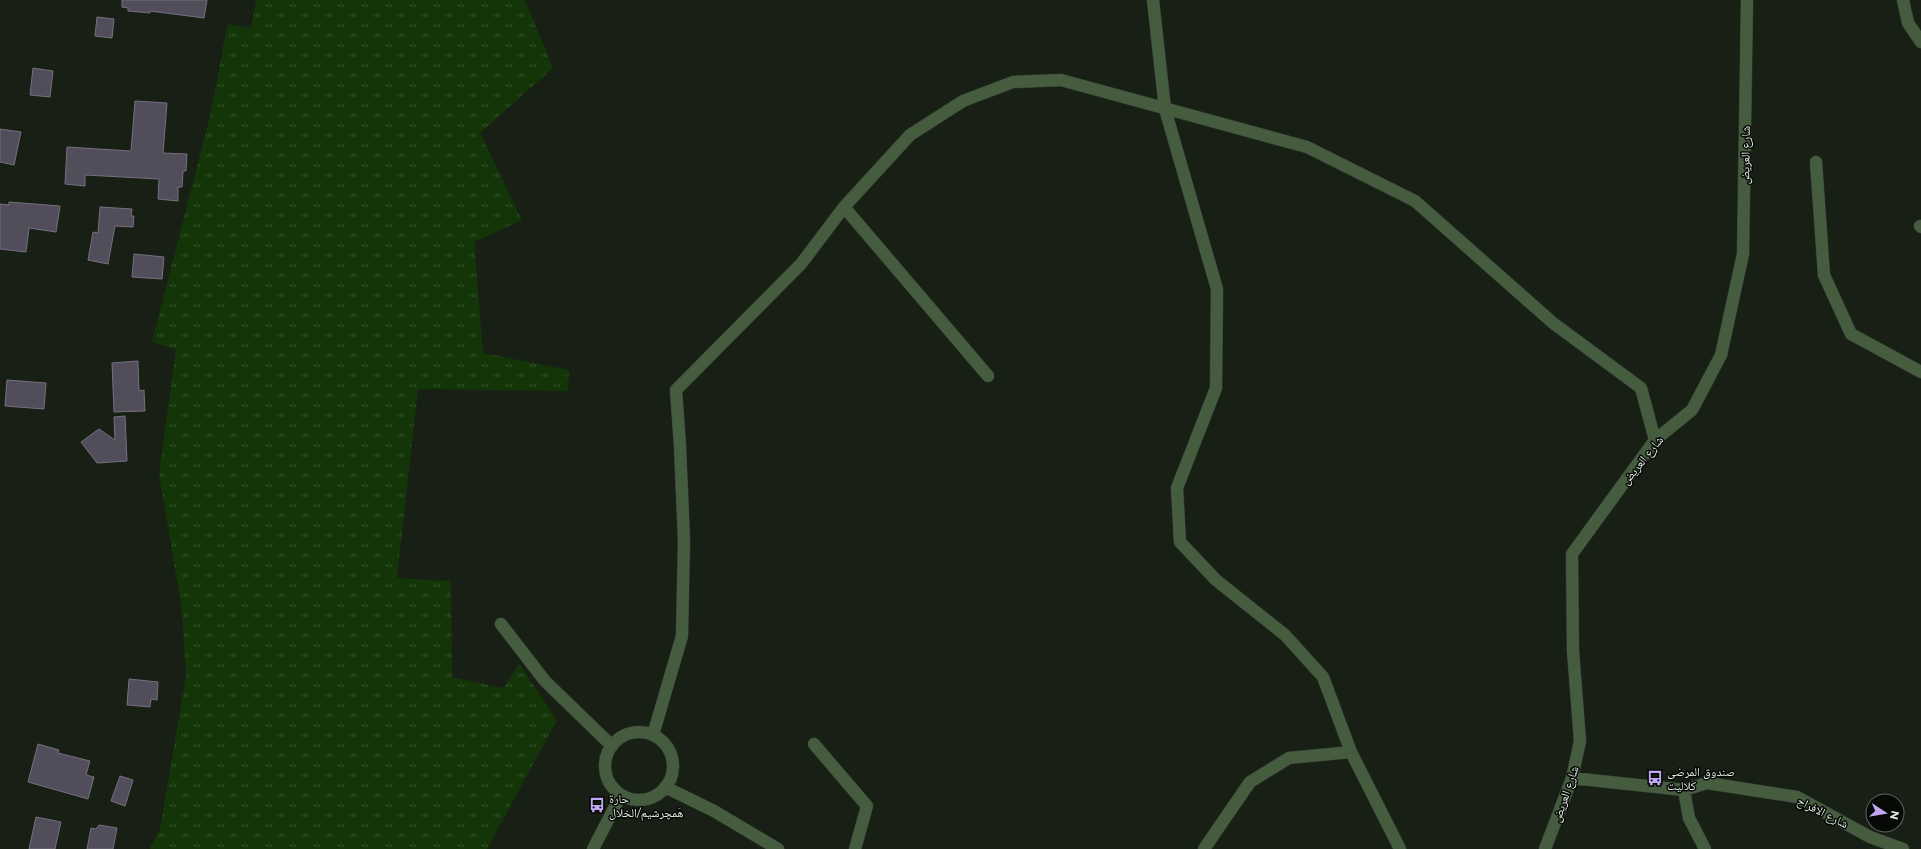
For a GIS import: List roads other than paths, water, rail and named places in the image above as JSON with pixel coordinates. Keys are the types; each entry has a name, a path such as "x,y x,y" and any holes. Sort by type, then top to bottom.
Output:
{"street":[{"path":"1153,0 1165,109 1217,290 1216,388 1177,488 1180,542 1216,580 1285,635 1323,677 1351,752 1400,849"},
{"name":"شارع العريض","path":"1545,849 1572,778 1580,740 1573,651 1572,554 1655,440 1692,410 1722,355 1741,262 1748,54 1747,0"},
{"path":"1903,0 1908,23 1921,42"},
{"path":"653,735 682,636 684,541 676,390 800,264 844,207 910,135 963,101 1013,82 1061,80 1307,147 1414,201 1553,323 1640,388 1655,440"},
{"path":"1816,162 1824,275 1851,334 1921,372"},
{"path":"844,207 988,376"},
{"path":"501,624 545,681 612,746"},
{"path":"642,732 653,735 665,745 672,758 672,773 666,787 658,794 645,799 630,799 613,788 607,778 605,767 607,756 612,746 620,738 631,733 642,732"},
{"path":"814,744 867,806 855,849"},
{"path":"1204,849 1250,782 1289,758 1351,752"},
{"name":"شارع الافراح","path":"1572,778 1684,790 1707,783 1797,797 1870,836 1901,849"},
{"path":"666,787 714,811 778,849"},
{"path":"1684,790 1689,818 1705,849"},
{"path":"593,849 622,795"}],"place":[{"name":"صندوق المرضى كلاليت","path":"1655,778"},
{"name":"حارة هَمچرشيم/الخلال","path":"597,805"}]}
